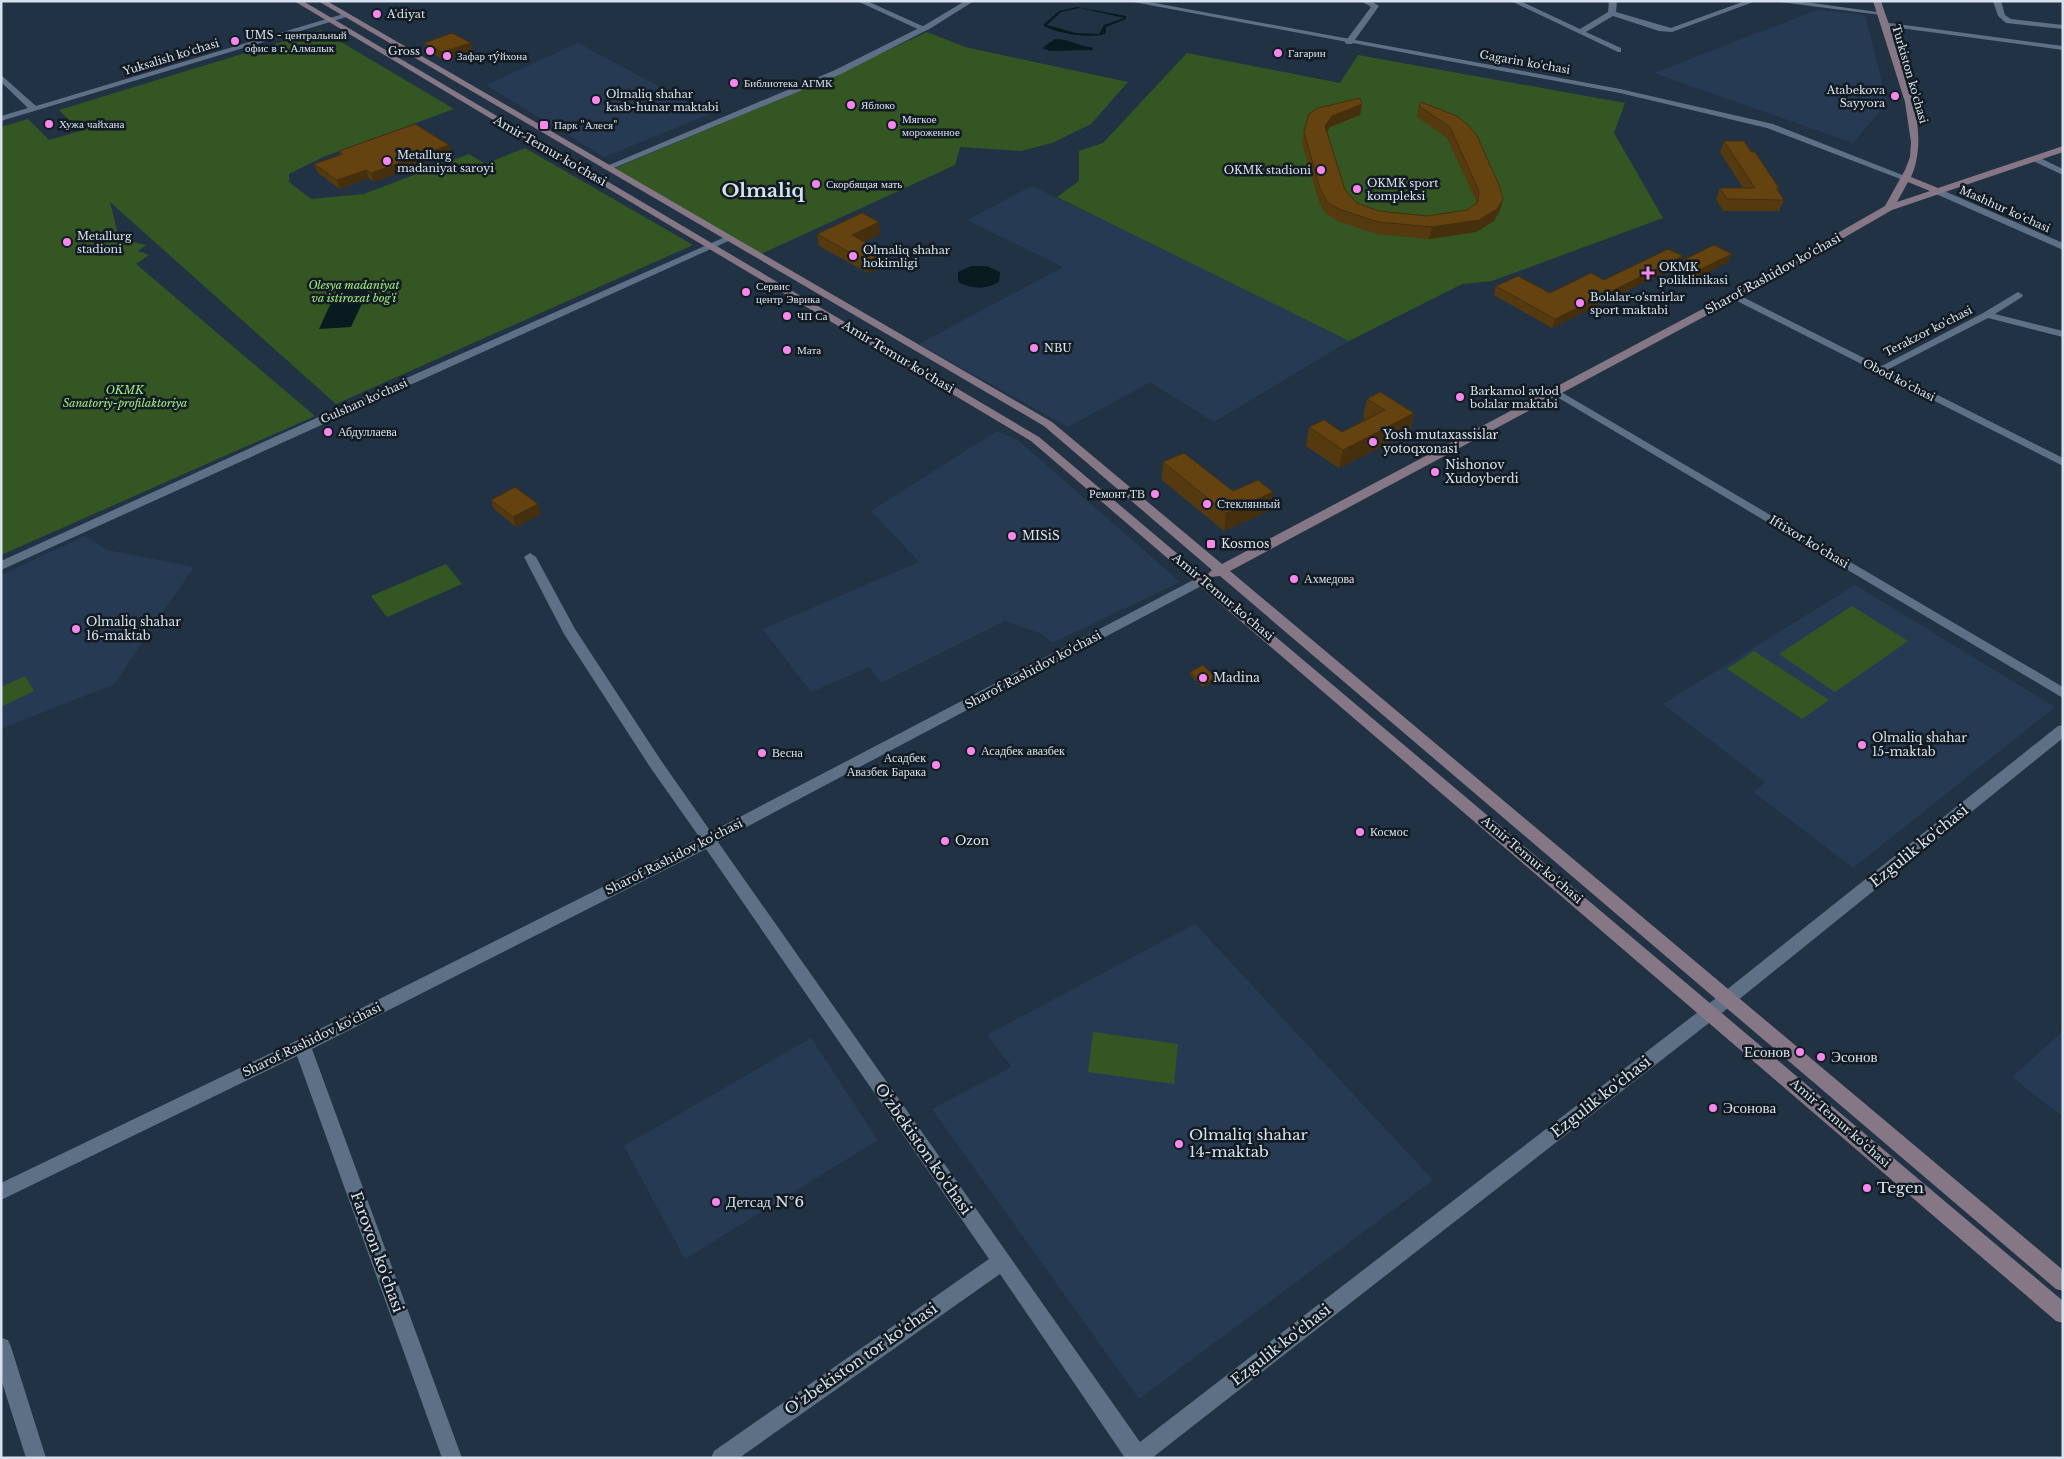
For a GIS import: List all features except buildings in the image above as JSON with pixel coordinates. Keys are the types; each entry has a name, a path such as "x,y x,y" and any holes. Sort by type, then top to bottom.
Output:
{"main road":[{"name":"Amir Temur ko'chasi","path":"297,1 713,246 1035,439 1711,1012 2063,1314"},
{"name":"Amir Temur ko'chasi","path":"321,1 464,86 1048,424 1726,1000 2063,1282"},
{"name":"Turkiston ko'chasi","path":"1877,1 1904,85 1915,133 1914,156 1906,178 1889,208"},
{"path":"451,92 464,86"},
{"path":"538,143 554,137"},
{"name":"Sharof Rashidov ko'chasi","path":"1203,580 1735,296 1889,208 2063,150"},
{"path":"1906,178 1939,192"}],"street":[{"path":"860,1 924,29"},
{"path":"606,168 820,80 924,29 971,1"},
{"name":"Gagarin ko'chasi","path":"1130,1 1620,91 1714,112 1795,135 1906,178"},
{"path":"1349,42 1375,6 1364,1"},
{"path":"1612,1 1612,13"},
{"path":"1581,32 1612,13 1662,29 1672,30 1753,1"},
{"path":"1775,1 1881,13"},
{"path":"1998,1 2002,16 2009,21 2063,27"},
{"path":"1518,2 1618,50"},
{"name":"Yuksalish ko'chasi","path":"1,119 346,16"},
{"path":"1884,24 2063,48"},
{"path":"1,77 34,109"},
{"path":"2036,159 2063,172"},
{"name":"Mashhur ko‘chasi","path":"1939,192 2063,247"},
{"name":"Gulshan ko'chasi","path":"1,566 336,412 728,239"},
{"name":"Obod ko'chasi","path":"1735,296 2063,463"},
{"name":"Terakzor ko'chasi","path":"1879,370 1987,315 2018,296"},
{"name":"Terakzor ko'chasi","path":"1987,315 2063,334"},
{"name":"Iftixor ko'chasi","path":"1556,392 2063,693"},
{"name":"O‘zbekiston ko'chasi","path":"530,557 569,631 708,841 1137,1457"},
{"name":"Sharof Rashidov ko'chasi","path":"1,1192 302,1046 708,841 1203,580"},
{"name":"Ezgulik ko'chasi","path":"1137,1457 1711,1012 2063,730"},
{"name":"Farovon ko'chasi","path":"302,1046 452,1458"},
{"name":"O‘zbekiston tor ko'chasi","path":"721,1458 1002,1261"},
{"path":"1,1347 36,1458"}],"shaded area":[{"path":"1077,7 1126,16 1126,19 1106,27 1106,33 1101,35 1074,35 1055,31 1043,25 1059,11","holes":["1080,8 1124,18 1104,25 1099,34 1076,33 1047,25 1061,12"]},
{"path":"1817,10 1865,15 1887,103 1853,143 1654,73"},
{"path":"1055,39 1092,47 1093,50 1050,51 1042,48"},
{"name":"Olmaliq shahar kasb-hunar maktabi","path":"578,43 710,114 604,157 486,85"},
{"path":"1032,186 1349,341 1214,422 1150,382 1068,427 919,344 1063,267 967,220"},
{"path":"971,266 987,266 1000,272 999,282 979,288 958,282 958,272"},
{"path":"372,282 351,327 319,329 340,283"},
{"name":"MISiS","path":"997,431 1018,440 1180,582 1052,643 1042,634 1005,621 881,683 869,667 811,692 763,629 919,562 871,511"},
{"name":"Olmaliq shahar 16-maktab","path":"85,536 107,550 194,567 114,684 1,729 1,575"},
{"name":"Olmaliq shahar 15-maktab","path":"1855,585 2055,707 1853,868 1754,792 1765,782 1663,704"},
{"name":"Olmaliq shahar 14-maktab","path":"1195,924 1433,1180 1139,1399 932,1109 1012,1067 987,1035"},
{"path":"2063,1031 2063,1117 2012,1077"},
{"name":"Детсад №6","path":"811,1038 878,1140 685,1259 624,1146"}],"green space":[{"name":"Olesya madaniyat va istiroxat bog'i","path":"321,30 454,109 323,157 289,174 289,182 311,199 364,194 469,154 485,164 525,148 693,245 336,404 110,202 119,239 146,245 138,251 149,255 136,264 315,416 1,555 1,127 28,119 49,140 80,131 59,110"},
{"path":"927,32 965,47 1128,82 1091,124 1052,143 1021,151 960,147 955,165 761,254 613,169 811,86"},
{"name":"OKMK sport kompleksi","path":"1187,53 1340,83 1358,55 1625,103 1614,133 1663,218 1492,281 1462,284 1349,341 1057,197 1079,181 1079,151 1103,143"},
{"path":"446,564 462,584 387,617 371,596"},
{"path":"1852,606 1908,641 1835,692 1779,654"},
{"path":"1754,651 1829,700 1802,719 1727,669"},
{"path":"25,676 34,691 1,707 1,687"},
{"path":"1093,1032 1178,1044 1174,1084 1088,1072"}],"place":[{"name":"A'diyat","path":"377,14"},
{"name":"UMS - центральный офис в г. Алмалык","path":"235,41"},
{"name":"Gross","path":"430,51"},
{"name":"Гагарин","path":"1278,53"},
{"name":"Зафар тýйхона","path":"447,56"},
{"name":"Библиотека АГМК","path":"734,83"},
{"name":"Atabekova Sayyora","path":"1895,96"},
{"name":"Olmaliq shahar kasb-hunar maktabi","path":"596,100"},
{"name":"Яблоко","path":"851,105"},
{"name":"Хужа чайхана","path":"49,124"},
{"name":"Парк \"Алеся\"","path":"544,125"},
{"name":"Мягкое мороженное","path":"892,125"},
{"name":"Metallurg madaniyat saroyi","path":"387,161"},
{"name":"OKMK stadioni","path":"1321,170"},
{"name":"Скорбящая мать","path":"816,184"},
{"name":"OKMK sport kompleksi","path":"1357,189"},
{"name":"Metallurg stadioni","path":"67,242"},
{"name":"Olmaliq shahar hokimligi","path":"853,256"},
{"name":"OKMK poliklinikasi","path":"1648,273"},
{"name":"Сервис центр Эврика","path":"746,292"},
{"name":"Bolalar-o'smirlar sport maktabi","path":"1580,303"},
{"name":"ЧП Са","path":"787,316"},
{"name":"NBU","path":"1034,348"},
{"name":"Мата","path":"787,350"},
{"name":"Barkamol avlod bolalar maktabi","path":"1460,397"},
{"name":"Абдуллаева","path":"328,432"},
{"name":"Yosh mutaxassislar yotoqxonasi","path":"1373,442"},
{"name":"Nishonov Xudoyberdi","path":"1435,472"},
{"name":"Ремонт ТВ","path":"1155,494"},
{"name":"Стеклянный","path":"1207,504"},
{"name":"MISiS","path":"1012,536"},
{"name":"Kosmos","path":"1211,544"},
{"name":"Ахмедова","path":"1294,579"},
{"name":"Olmaliq shahar 16-maktab","path":"76,629"},
{"name":"Madina","path":"1203,678"},
{"name":"Olmaliq shahar 15-maktab","path":"1862,745"},
{"name":"Асадбек авазбек","path":"971,751"},
{"name":"Весна","path":"762,753"},
{"name":"Асадбек Авазбек Барака","path":"936,765"},
{"name":"Космос","path":"1360,832"},
{"name":"Ozon","path":"945,841"},
{"name":"Есонов","path":"1800,1052"},
{"name":"Эсонов","path":"1821,1057"},
{"name":"Эсонова","path":"1713,1108"},
{"name":"Olmaliq shahar 14-maktab","path":"1179,1144"},
{"name":"Tegen","path":"1867,1188"},
{"name":"Детсад №6","path":"716,1202"}],"district":[{"name":"Olmaliq","path":"763,190"}],"park label":[{"name":"OKMK Sanatoriy-profilaktoriya","path":"125,396"}]}
